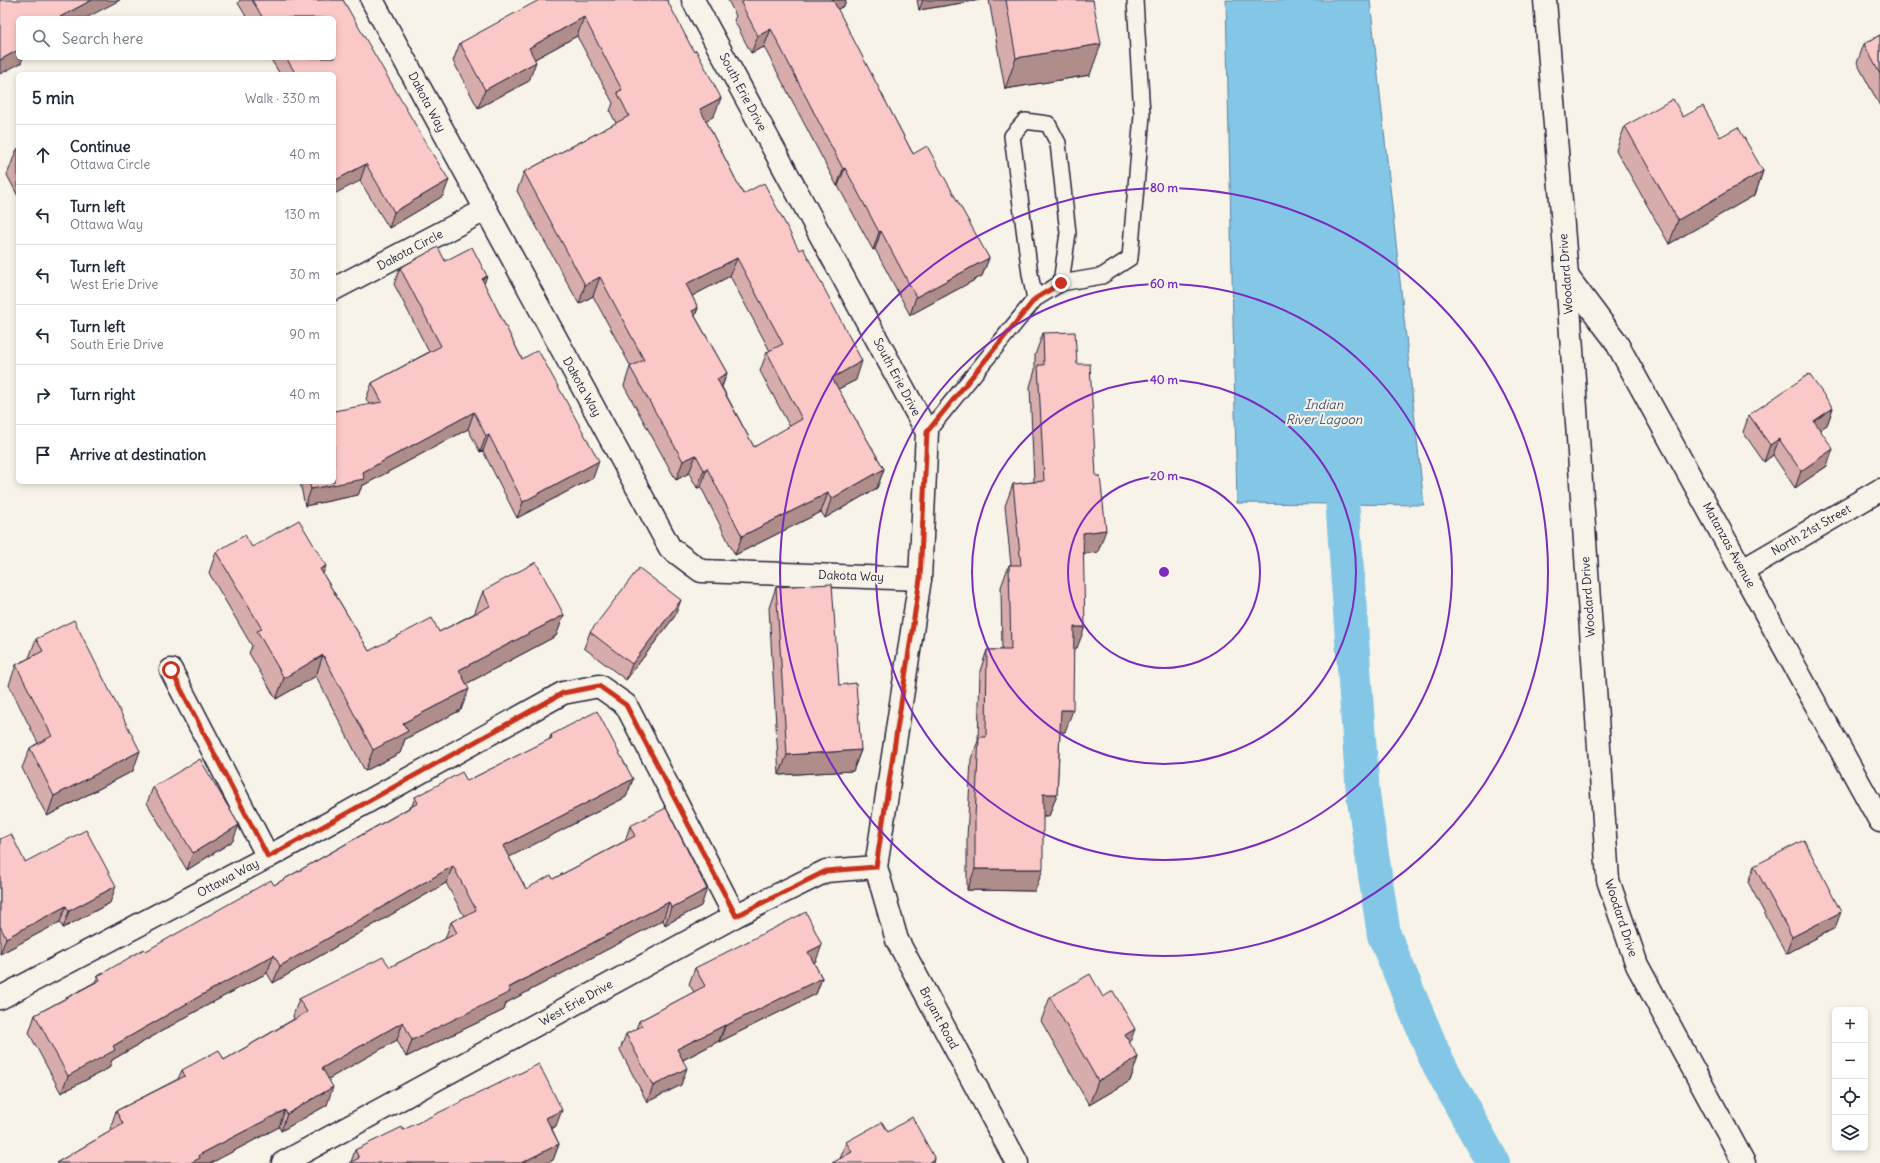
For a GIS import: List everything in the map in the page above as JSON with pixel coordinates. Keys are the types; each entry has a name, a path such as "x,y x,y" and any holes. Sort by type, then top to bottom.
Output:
{"street":[{"name":"Dakota Way","path":"372,0 670,548 701,571 920,579"},
{"name":"South Erie Drive","path":"693,0 927,432"},
{"name":"Woodard Drive","path":"1545,0 1567,276 1608,880 1637,965 1744,1163"},
{"name":"Dakota Circle","path":"336,288 485,210"},
{"name":"Matanzas Avenue","path":"1567,276 1615,340 1880,821"},
{"path":"876,867 920,579 927,432"},
{"name":"North 21st Street","path":"1743,570 1880,490"},
{"path":"171,670 268,857"},
{"name":"Ottawa Way","path":"0,998 268,857 563,693 599,686 626,705 736,916"},
{"name":"West Erie Drive","path":"283,1163 736,916 826,871 876,867"},
{"name":"Bryant Road","path":"876,867 897,940 1017,1163"}],"lane":[{"path":"927,432 1035,299 1061,283 1102,276 1130,258 1142,115 1135,0"},
{"path":"1035,299 1030,274 1012,136 1025,121 1048,124 1058,143 1068,233 1061,283"}],"water":[{"name":"Indian River Lagoon","path":"1226,0 1370,0 1424,505 1237,503"}],"building":[{"path":"0,0 92,0 62,16 16,16 16,51 0,60"},
{"path":"252,0 343,0 449,180 394,212 366,164 336,180 336,72 295,72 287,60 336,60 336,16 262,16"},
{"path":"539,0 667,0 694,52 696,50 721,98 700,109 743,194 764,183 799,250 803,248 862,361 832,378 884,469 831,499 828,493 742,536 707,468 704,470 696,455 683,461 630,367 644,360 600,277 585,285 524,172 629,116 617,92 622,90 584,17 529,48 536,62 485,90 460,43","holes":["737,258 783,344 767,352 802,419 754,447 717,379 727,373 692,311 698,308 686,284"]},
{"path":"743,0 833,0 913,154 927,146 989,258 916,297 881,231 879,232 845,168 843,169 771,29 758,36 741,3 744,1"},
{"path":"1006,0 1093,0 1101,44 1016,58"},
{"path":"1880,35 1880,74 1864,44"},
{"path":"1673,99 1683,117 1703,106 1720,137 1738,127 1763,171 1678,220 1625,126"},
{"path":"438,247 445,261 472,247 487,276 482,279 522,359 538,350 599,461 523,502 489,435 486,436 474,412 363,472 364,479 311,489 310,484 336,484 336,411 382,402 372,383 441,346 400,268"},
{"path":"1075,332 1077,364 1090,364 1096,476 1100,476 1106,530 1083,533 1085,627 1074,627 1073,710 1061,710 1057,794 1043,794 1043,869 975,869 975,817 979,737 986,737 987,650 1011,650 1009,565 1021,565 1013,484 1044,481 1038,365 1044,365 1043,333"},
{"path":"1809,374 1833,408 1814,421 1833,449 1801,471 1779,439 1770,445 1749,415"},
{"path":"299,520 326,566 320,569 369,651 432,618 439,632 490,606 483,591 536,562 564,615 459,670 469,689 403,723 408,731 373,750 323,655 284,678 257,631 262,629 216,552 245,535 252,547"},
{"path":"639,568 681,600 632,664 590,632"},
{"path":"832,584 839,685 856,683 861,750 787,755 776,587"},
{"path":"74,620 140,751 54,796 30,748 52,736 16,665 43,651 36,639"},
{"path":"597,711 633,779 503,846 526,889 551,875 553,879 635,836 630,826 666,808 707,889 671,908 669,902 508,988 510,992 412,1040 403,1022 322,1068 333,1087 287,1114 285,1110 199,1155 200,1158 190,1163 56,1163 123,1124 116,1111 185,1076 182,1070 219,1050 224,1060 307,1012 299,999 383,957 390,967 457,933 451,922 476,910 453,866 280,966 274,955 113,1046 115,1050 68,1076 35,1015 100,980 98,976 144,949 146,951 271,880 274,885 418,803 415,797 462,772 467,781 552,738 551,735"},
{"path":"200,759 239,825 193,853 153,787"},
{"path":"86,830 116,886 69,911 66,906 6,938 0,926 0,839 11,834 25,862"},
{"path":"1804,840 1841,912 1792,937 1754,866"},
{"path":"806,912 822,945 808,952 822,978 677,1049 687,1068 653,1086 626,1034 642,1026 639,1021 705,986 695,968"},
{"path":"1090,974 1103,997 1113,991 1135,1029 1125,1035 1138,1057 1098,1081 1050,997"},
{"path":"539,1064 562,1110 546,1118 559,1144 521,1163 349,1163 359,1158 355,1150 402,1127 403,1130"},
{"path":"912,1117 935,1159 928,1163 832,1163 852,1152 846,1142 882,1122 888,1132"}],"waterway":[{"path":"1339,457 1363,794 1384,935 1436,1059 1493,1163"}],"route":[{"path":"171,670 268,857 563,693 599,686 626,705 736,916 826,871 876,867 920,579 927,432 1035,299 1061,283"}]}
